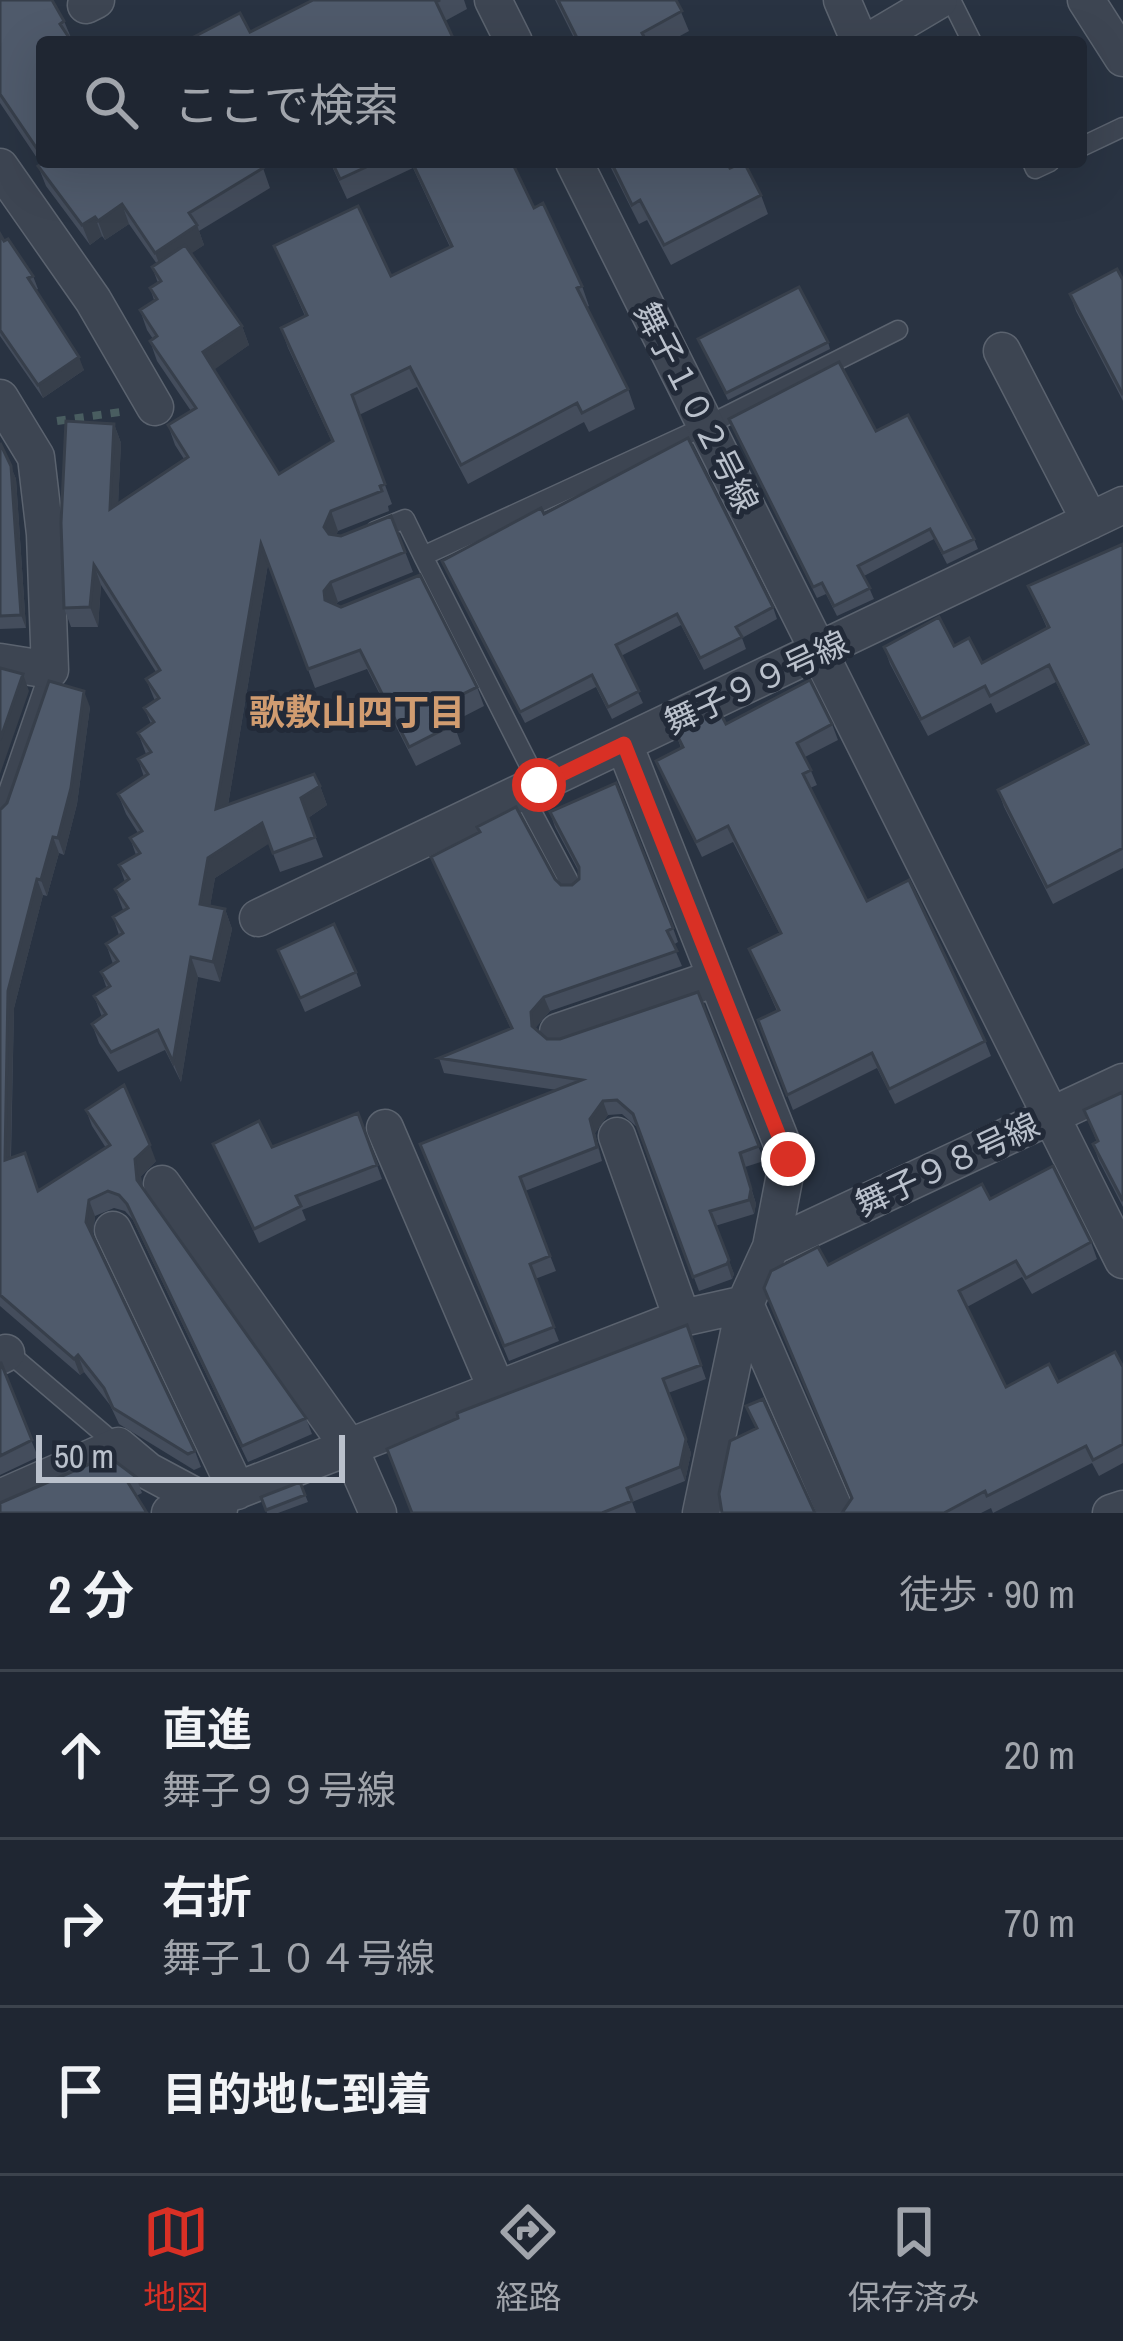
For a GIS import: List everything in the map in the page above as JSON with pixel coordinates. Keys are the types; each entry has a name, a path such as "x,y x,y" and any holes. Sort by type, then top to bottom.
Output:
{"street":[{"path":"493,0 511,36"},
{"path":"842,0 861,36"},
{"path":"875,36 939,0"},
{"path":"1086,0 1123,58"},
{"path":"0,167 93,300 155,407"},
{"name":"舞子１０２号線","path":"577,168 1123,1260"},
{"path":"1002,351 1107,513"},
{"path":"0,662 50,670 46,534 36,457 10,412"},
{"name":"舞子９９号線","path":"258,918 1107,513"},
{"path":"624,744 788,1159 771,1247 745,1304 701,1513"},
{"path":"558,1032 716,977"},
{"name":"舞子９８号線","path":"771,1247 1123,1082"},
{"path":"385,1128 497,1390"},
{"path":"617,1136 682,1318"},
{"path":"162,1184 349,1448 378,1513"},
{"path":"113,1230 223,1502"},
{"path":"170,1513 223,1502 682,1318 745,1304"},
{"path":"745,1304 836,1513"},
{"path":"0,1498 118,1446 148,1471 223,1502"},
{"path":"1111,1513 1123,1509"}],"lane":[{"path":"951,0 969,36"},
{"path":"1087,144 1123,127"},
{"path":"423,556 706,426 898,330"},
{"path":"364,535 405,519 423,556 425,582 530,789 572,887"},
{"path":"0,815 50,670"},
{"path":"2,1351 118,1446"}],"path":[{"path":"10,412 155,407"}],"building":[{"path":"0,0 52,0 68,36 36,36 36,147 0,94"},
{"path":"313,0 440,0 436,2 452,36 196,36 240,13 250,32"},
{"path":"558,0 676,0 682,11 644,36 576,36"},
{"path":"39,168 263,168 189,213 197,225 155,253 122,204 98,221 95,217 82,225"},
{"path":"335,168 364,168 340,179"},
{"path":"415,168 515,168 534,208 543,203 582,286 577,288 628,389 582,413 577,403 461,465 410,367 352,395 385,484 380,486 382,491 331,511 324,527 329,534 341,536 391,516 405,552 331,582 324,591 325,600 341,607 420,575 477,687 443,704 454,724 409,747 360,650 308,669 261,544 216,809 314,774 320,786 301,798 315,837 273,853 262,823 208,858 200,904 225,909 213,962 191,957 173,1062 158,1030 111,1052 92,1024 106,1014 94,996 110,986 101,972 118,961 106,944 123,933 113,917 128,908 115,889 129,879 119,865 140,853 130,838 142,831 118,794 148,774 138,759 151,752 138,733 154,722 144,708 159,698 146,679 160,670 94,565 90,607 64,608 61,523 66,421 114,424 110,509 188,457 168,425 196,408 150,341 157,336 140,310 157,299 150,288 161,281 152,267 185,245 242,326 203,352 279,474 333,441 281,328 307,315 274,246 358,206 391,276 452,246"},
{"path":"614,168 747,168 761,195 664,245 640,200 632,205"},
{"path":"0,234 33,276 28,278 79,357 38,385 0,330"},
{"path":"1117,269 1123,280 1123,395 1070,294"},
{"path":"799,287 828,342 726,393 698,339"},
{"path":"839,362 876,431 908,415 974,539 943,553 930,529 858,566 870,588 834,606 822,583 813,587 729,419"},
{"path":"688,438 773,607 736,627 742,637 700,658 677,614 616,645 639,691 608,707 592,675 520,712 442,561"},
{"path":"0,443 11,466 21,615 0,616"},
{"path":"1123,544 1123,848 1047,887 998,790 1088,744 1049,665 990,696 985,686 921,719 884,647 939,617 954,646 969,638 982,663 1049,627 1028,586"},
{"path":"0,668 23,674 0,740"},
{"path":"810,680 832,724 797,743 811,770 803,774 867,901 909,880 985,1041 889,1089 872,1053 787,1095 758,1020 779,1010 749,949 781,933 728,826 696,842 656,761 683,747 675,731 718,709 726,724"},
{"path":"49,681 84,691 71,788 58,838 53,837 41,880 37,879 8,991 5,1160 25,1153 38,1191 110,1145 86,1110 124,1085 150,1145 135,1159 137,1180 306,1418 242,1446 119,1195 108,1191 89,1200 86,1222 195,1451 188,1454 113,1408 78,1355 74,1359 0,1295 0,810 7,803"},
{"path":"616,783 673,928 667,931 677,951 544,997 531,1012 532,1026 547,1039 560,1039 698,992 759,1146 740,1153 751,1189 749,1200 710,1211 729,1260 693,1277 633,1114 617,1100 603,1101 590,1119 597,1147 520,1177 550,1256 530,1264 554,1327 504,1346 420,1144 582,1080 439,1058 512,1028 431,857 516,807 555,879 561,885 572,885 579,879 579,867 550,812"},
{"path":"334,924 356,972 300,998 278,950"},
{"path":"1123,1092 1123,1201 1093,1144 1098,1141 1084,1110"},
{"path":"358,1113 377,1165 296,1196 301,1206 254,1229 213,1144 259,1121 272,1147"},
{"path":"1053,1166 1091,1242 1026,1278 1016,1261 959,1291 1006,1387 1049,1364 1058,1382 1115,1352 1123,1367 1123,1444 1093,1460 1086,1446 944,1513 842,1513 852,1498 764,1288 771,1271 818,1247 828,1265 982,1184 990,1199"},
{"path":"687,1325 701,1365 663,1379 686,1439 680,1467 627,1488 632,1501 602,1513 412,1513 387,1449 458,1418 457,1413"},
{"path":"0,1363 32,1440 0,1456"},
{"path":"763,1399 815,1513 722,1513 719,1494 730,1441 757,1428 746,1406"},
{"path":"108,1456 136,1477 127,1481 147,1513 0,1513 0,1503"},
{"path":"300,1482 305,1495 266,1510 261,1497"}],"district":[{"name":"歌敷山四丁目","path":"357,712"}],"route":[{"path":"539,785 624,744 788,1159"}]}
